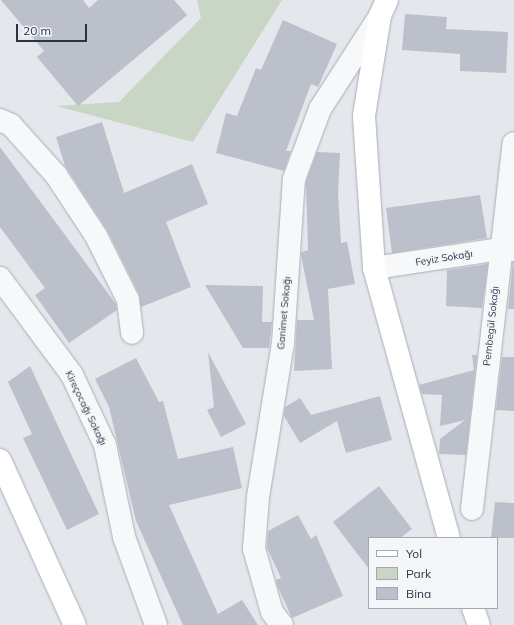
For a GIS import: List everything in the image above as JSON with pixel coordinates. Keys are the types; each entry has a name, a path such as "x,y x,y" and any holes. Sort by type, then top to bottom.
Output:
{"street":[{"path":"384,8 364,116 374,268 449,537"},
{"name":"Ganimet Sokağı","path":"282,625 272,612 254,549 258,497 283,343 294,179 320,109 384,8"},
{"path":"0,120 11,125 56,175 96,236 128,300 132,333"},
{"name":"Pembegül Sokağı","path":"472,509 507,249 514,144"},
{"name":"Feyiz Sokağı","path":"374,268 507,249"},
{"name":"Kireçocağı Sokağı","path":"0,278 72,375 105,445 124,538 156,625"},
{"path":"0,460 75,625"},
{"path":"473,609 479,625"}],"green space":[{"path":"197,0 282,0 193,142 56,106 119,102 201,18"}],"building":[{"path":"1,0 83,0 89,8 98,0 174,0 187,15 78,106 37,57 44,51"},
{"path":"405,14 447,17 446,29 508,32 506,73 460,71 460,54 402,50"},
{"path":"283,20 337,44 318,87 311,84 286,151 291,151 284,171 216,153 226,113 237,116 256,68 261,70"},
{"path":"102,122 124,193 192,164 208,204 166,222 191,287 141,307 139,294 107,230 65,166 56,137"},
{"path":"0,147 116,304 117,310 69,343 35,295 45,288 0,227"},
{"path":"317,152 340,153 338,193 341,243 347,242 355,284 328,289 332,369 294,371 297,320 314,320 301,255 302,252 308,250 306,182"},
{"path":"480,195 487,238 392,253 386,208"},
{"path":"513,262 514,309 508,309"},
{"path":"488,264 482,308 446,306 447,270"},
{"path":"205,285 263,286 262,322 272,322 269,348 243,348"},
{"path":"208,352 246,424 221,437 207,410 214,407"},
{"path":"472,355 477,355 466,455 439,454 440,439 465,420 440,426 442,395 422,394 419,385 474,370"},
{"path":"502,357 514,357 514,411 496,410"},
{"path":"136,358 159,402 163,401 178,459 233,447 242,488 169,505 218,614 242,600 258,625 183,625 136,521 109,407 95,379"},
{"path":"30,366 99,514 67,530 23,438 32,434 8,382"},
{"path":"380,396 392,440 346,453 337,421 300,443 284,416 285,407 300,398 311,415"},
{"path":"379,486 412,529 401,537 368,537 368,568 333,522"},
{"path":"495,502 514,503 514,538 491,537"},
{"path":"298,515 311,539 316,535 343,596 292,618 277,585 276,580 281,578 267,548 268,531"}]}
